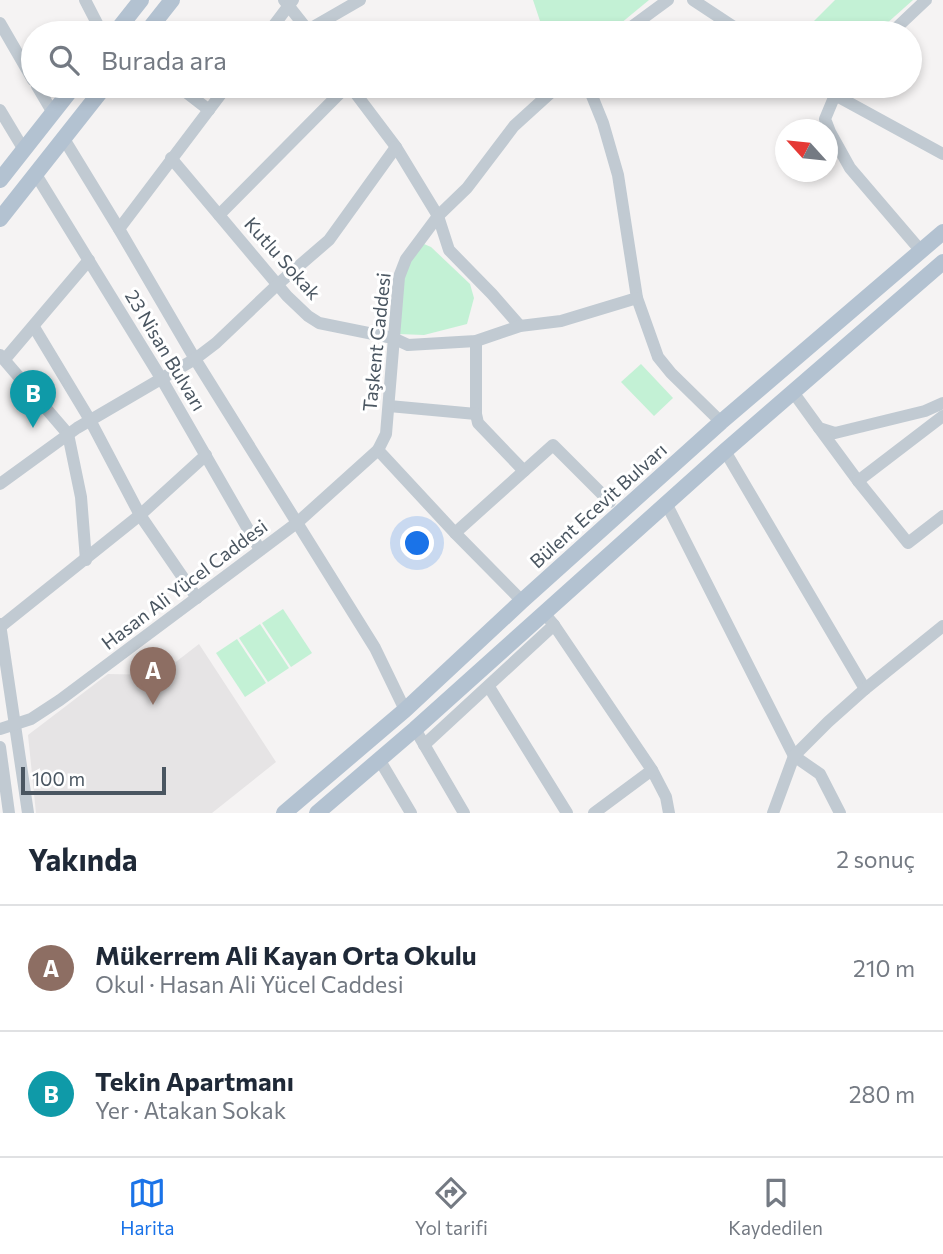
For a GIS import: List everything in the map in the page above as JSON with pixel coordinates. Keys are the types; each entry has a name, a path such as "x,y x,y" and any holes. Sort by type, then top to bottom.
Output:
{"main road":[{"path":"124,21 141,0"},
{"path":"155,21 172,0"},
{"path":"0,180 65,98"},
{"path":"0,219 96,98"},
{"name":"Bülent Ecevit Bulvarı","path":"284,813 405,710 721,422 943,232"},
{"path":"317,813 549,619 666,503 943,262"}],"street":[{"path":"85,0 96,21"},
{"path":"325,21 360,0"},
{"path":"639,21 668,0"},
{"path":"694,0 725,21"},
{"path":"904,21 926,0"},
{"path":"276,21 289,2 302,21"},
{"path":"0,23 21,59"},
{"path":"44,98 53,113"},
{"path":"194,98 209,110"},
{"path":"118,229 218,98"},
{"path":"219,215 337,98"},
{"path":"358,98 396,147 438,216 449,250 520,326"},
{"name":"Taşkent Caddesi","path":"378,450 386,434 399,277 406,259 438,216 467,188 514,126 545,98"},
{"path":"593,98 618,175 638,298 658,357 721,422"},
{"path":"834,98 825,119 850,168 921,251"},
{"path":"851,98 943,154"},
{"path":"0,110 24,150"},
{"path":"64,139 195,359 375,648 405,710"},
{"path":"0,484 68,434 195,359 216,343 329,240 396,147"},
{"name":"Kutlu Sokak","path":"171,159 278,284 308,316 319,323 393,338 408,345 476,341 520,326 561,321 638,298"},
{"name":"23 Nisan Bulvarı","path":"35,173 161,378 260,550"},
{"path":"86,560 81,497 68,434 2,357 34,327 89,260"},
{"path":"34,327 90,420 140,515 197,598"},
{"path":"476,341 478,423 524,471"},
{"path":"793,392 858,481 908,543 943,516"},
{"path":"819,428 835,433 925,411 943,402"},
{"path":"389,406 476,414"},
{"path":"858,481 943,415"},
{"path":"455,533 553,445 610,502"},
{"path":"378,450 522,601"},
{"name":"Hasan Ali Yücel Caddesi","path":"0,729 31,719 60,700 298,522 378,450"},
{"path":"725,451 865,689"},
{"path":"28,813 0,625 86,560 206,455"},
{"path":"666,503 794,756 820,775 840,813"},
{"path":"424,745 489,687 549,619 652,770 666,797 669,813"},
{"path":"773,813 794,756 865,689 943,626"},
{"path":"489,687 567,813"},
{"path":"415,729 464,813"},
{"path":"0,747 9,813"},
{"path":"379,759 411,813"},
{"path":"594,813 652,770"}],"shaded area":[{"path":"199,644 276,762 212,813 36,813 28,735 108,674 159,675"}],"green space":[{"path":"533,0 649,0 624,21 540,21"},
{"path":"835,0 913,0 889,21 814,21"},
{"path":"424,244 431,247 470,284 474,298 467,324 424,335 398,334 402,278 409,260"},
{"path":"641,364 673,398 654,416 621,382"},
{"path":"283,609 312,653 291,667 262,623"},
{"path":"260,624 289,668 268,682 239,638"},
{"path":"237,639 266,683 245,697 216,653"}],"place":[{"name":"Tekin Apartmanı","path":"33,428"},
{"name":"Mükerrem Ali Kayan Orta Okulu","path":"153,705"}]}
